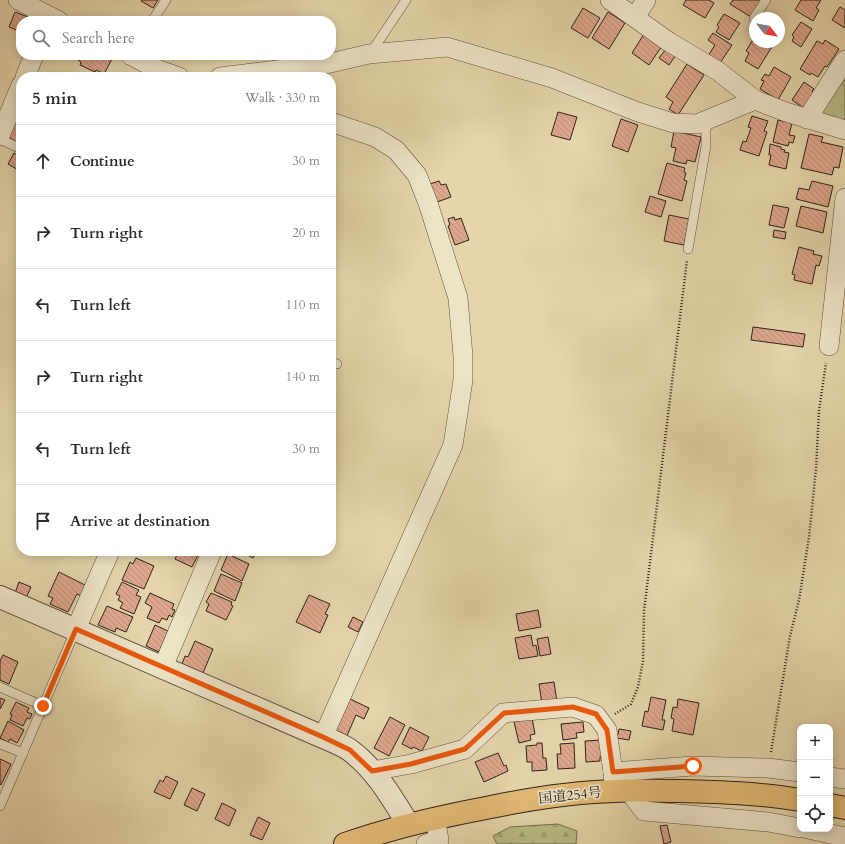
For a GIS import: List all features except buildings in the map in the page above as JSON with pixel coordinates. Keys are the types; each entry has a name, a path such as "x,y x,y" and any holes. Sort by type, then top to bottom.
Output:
{"highway":[{"name":"国道254号","path":"345,844 408,824 435,818 619,784 779,796 797,799"},
{"path":"833,806 845,808"}],"street":[{"path":"18,0 45,16"},
{"path":"610,0 669,42 718,71 754,100 807,119 845,130"},
{"path":"635,17 646,0"},
{"path":"306,72 323,71 369,54 447,47 552,78 638,112 673,123 697,124 754,100"},
{"path":"26,72 32,60"},
{"path":"140,60 165,72"},
{"path":"807,119 845,60"},
{"path":"0,136 16,97"},
{"path":"323,737 453,445 464,380 458,298 428,203 417,175 396,150 375,137 336,124"},
{"path":"828,346 845,198"},
{"path":"76,629 108,556"},
{"path":"163,667 210,556"},
{"path":"0,597 350,750 372,771 386,788 408,824"},
{"path":"372,771 411,764 465,749 504,713 573,707 596,714 607,730 619,784 644,811 768,822 797,827"},
{"path":"619,784 693,766 768,768 797,772"},
{"path":"833,777 845,779"},
{"path":"426,844 439,840 435,818"},
{"path":"822,832 845,837"}],"lane":[{"path":"155,16 166,0"},
{"path":"369,54 406,0"},
{"path":"758,12 766,0"},
{"path":"688,249 706,146 706,121"},
{"path":"0,139 16,147"},
{"path":"0,806 76,629"},
{"path":"0,687 43,706"},
{"path":"0,744 23,753"}],"path":[{"path":"600,720 617,713 631,704 638,687 643,661 644,611 688,249"},
{"path":"768,768 790,636 799,600 809,537 816,469 818,411 828,346"}],"green space":[{"path":"845,74 845,124 819,115"},
{"path":"558,824 577,831 576,844 497,844 493,836 510,827"}],"route":[{"path":"43,706 76,629 323,737 350,750 372,771 411,764 465,749 504,713 573,707 596,714 607,730 613,772 693,766"}]}
